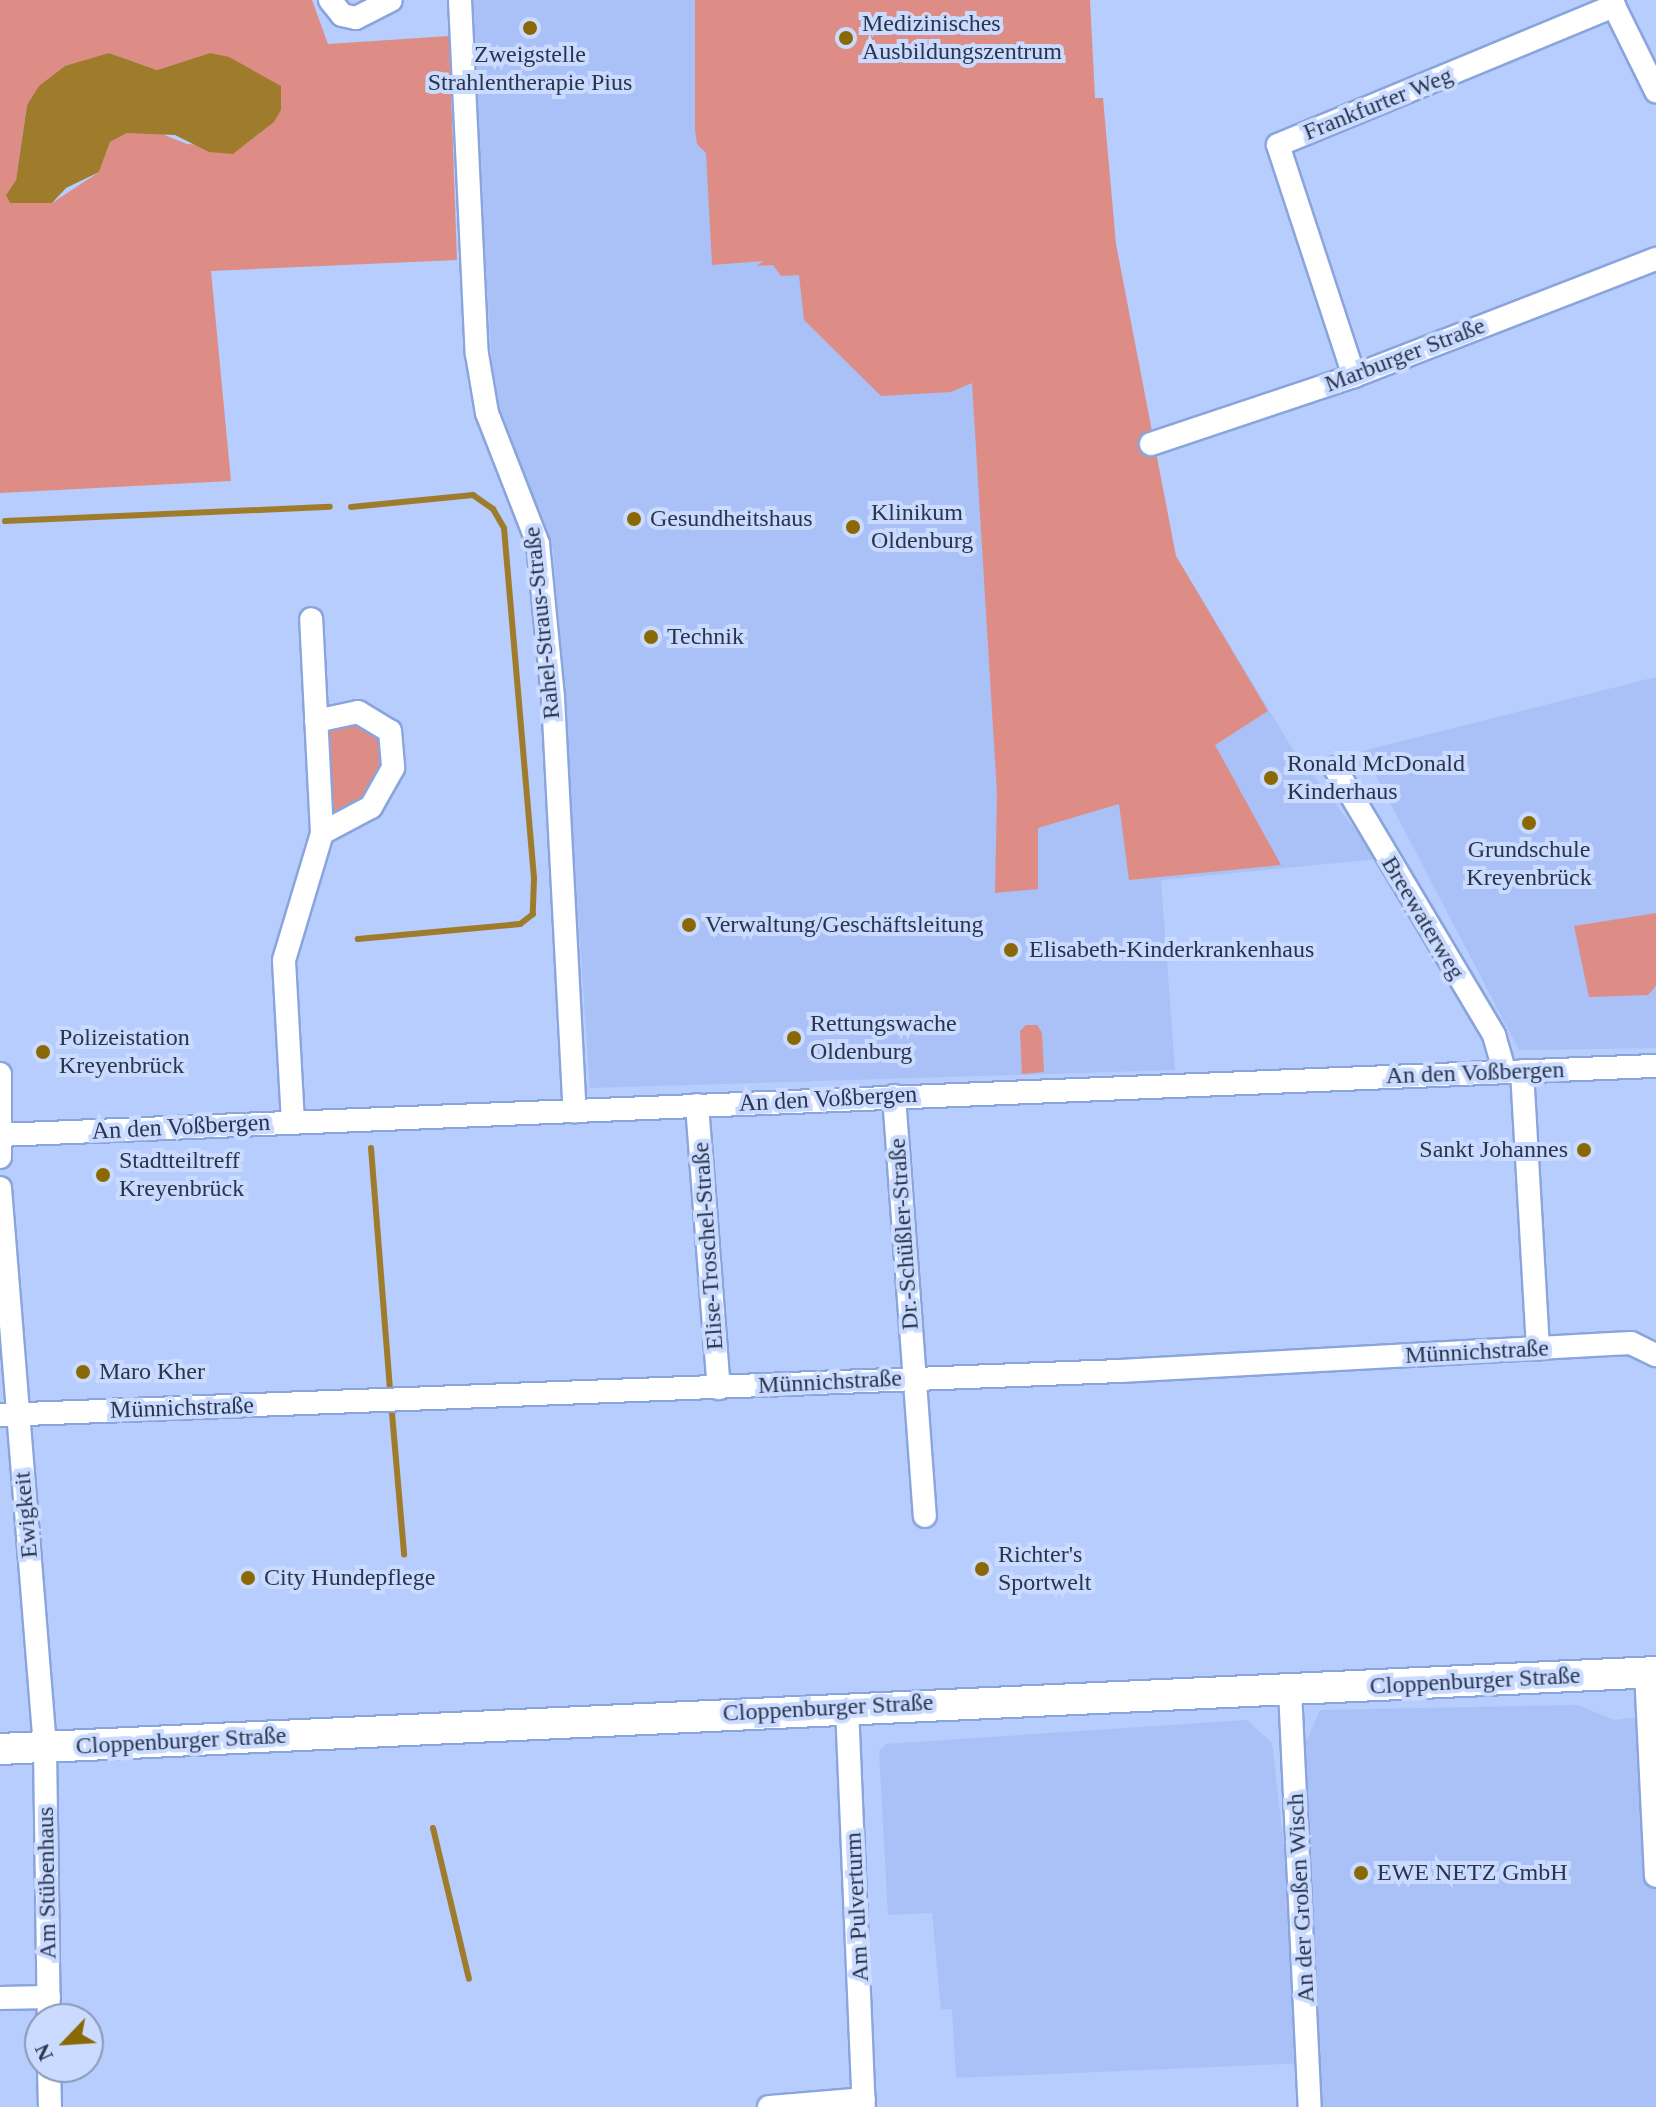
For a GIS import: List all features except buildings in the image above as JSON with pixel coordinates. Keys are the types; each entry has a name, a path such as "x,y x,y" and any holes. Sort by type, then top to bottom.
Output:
{"main road":[{"name":"Cloppenburger Straße","path":"0,1749 847,1707 1651,1672"}],"street":[{"path":"330,0 342,15 356,18 391,0"},
{"name":"Rahel-Straus-Straße","path":"460,0 477,354 487,413 532,519 540,559 553,698 575,1111"},
{"path":"1613,3 1656,91"},
{"name":"Frankfurter Weg","path":"1354,376 1278,145 1613,3"},
{"name":"Marburger Straße","path":"1151,444 1354,376 1656,259"},
{"path":"293,1122 284,960 322,833 311,619"},
{"path":"316,721 358,712 390,731 393,768 371,807 322,833"},
{"name":"Breewaterweg","path":"1335,768 1513,1071 1538,1349"},
{"name":"An den Voßbergen","path":"0,1135 1656,1066"},
{"path":"0,1074 0,1157"},
{"name":"Dr.-Schüßler-Straße","path":"894,1096 925,1516"},
{"name":"Elise-Troschel-Straße","path":"697,1105 719,1388"},
{"name":"Ewigkeit","path":"0,1188 9,1414 45,1747"},
{"name":"Münnichstraße","path":"9,1414 719,1388 1631,1343 1656,1355"},
{"path":"1651,1672 1656,1876"},
{"name":"An der Großen Wisch","path":"1290,1690 1310,2107"},
{"name":"Am Pulverturm","path":"847,1707 864,2103"},
{"name":"Am Stübenhaus","path":"45,1747 49,2003"},
{"path":"0,1998 24,2003"},
{"path":"49,2083 50,2107"},
{"path":"769,2107 864,2103"}],"shaded area":[{"path":"0,0 312,0 328,44 449,36 457,260 211,271 231,481 0,493","holes":["109,53 157,70 210,53 281,86 266,128 242,147 187,144 157,132 127,133 110,142 99,172 52,203 6,195 16,180 27,104"]},
{"name":"Klinikum Oldenburg","path":"468,0 1087,0 1089,97 1117,348 1176,556 1292,748 1378,859 1161,880 1175,1070 590,1088 553,549 494,393"},
{"path":"695,0 1090,0 1095,98 1103,98 1116,244 1176,556 1268,711 1215,745 1281,865 1129,880 1119,804 1038,828 1038,889 995,893 997,793 972,383 951,392 881,396 804,320 799,275 781,276 773,265 757,266 763,261 712,265 706,153 697,144 695,130"},
{"path":"109,53 157,70 210,53 229,57 281,86 281,110 274,122 233,154 209,152 175,135 127,133 110,142 99,172 66,188 52,203 10,203 6,195 16,180 27,105 39,86 65,66"},
{"name":"Grundschule Kreyenbrück","path":"1656,677 1656,1048 1519,1050 1363,751"},
{"path":"358,712 390,731 393,768 371,807 322,833 316,721"},
{"path":"1656,913 1656,986 1648,995 1589,997 1574,926"},
{"path":"1026,1025 1037,1025 1042,1033 1044,1072 1022,1074 1020,1031"},
{"path":"1578,1705 1614,1720 1656,1715 1656,2107 1312,2107 1304,1746 1320,1710"},
{"path":"1247,1720 1272,1743 1308,2063 956,2078 952,2009 941,2010 932,1913 888,1915 879,1751 886,1744"}],"waterway":[{"path":"351,507 473,495 493,509 504,528 534,878 533,914 520,924 358,939"},
{"path":"5,521 330,507"},
{"path":"371,1148 390,1387"},
{"path":"392,1413 404,1554"},
{"path":"433,1828 469,1979"}],"place":[{"name":"Zweigstelle Strahlentherapie Pius","path":"530,28"},
{"name":"Medizinisches Ausbildungszentrum","path":"846,38"},
{"name":"Gesundheitshaus","path":"634,519"},
{"name":"Klinikum Oldenburg","path":"853,527"},
{"name":"Technik","path":"651,637"},
{"name":"Ronald McDonald Kinderhaus","path":"1271,778"},
{"name":"Grundschule Kreyenbrück","path":"1529,823"},
{"name":"Verwaltung/Geschäftsleitung","path":"689,925"},
{"name":"Elisabeth-Kinderkrankenhaus","path":"1011,950"},
{"name":"Rettungswache Oldenburg","path":"794,1038"},
{"name":"Polizeistation Kreyenbrück","path":"43,1052"},
{"name":"Sankt Johannes","path":"1584,1150"},
{"name":"Stadtteiltreff Kreyenbrück","path":"103,1175"},
{"name":"Maro Kher","path":"83,1372"},
{"name":"Richter's Sportwelt","path":"982,1569"},
{"name":"City Hundepflege","path":"248,1578"},
{"name":"EWE NETZ GmbH","path":"1361,1873"}]}
